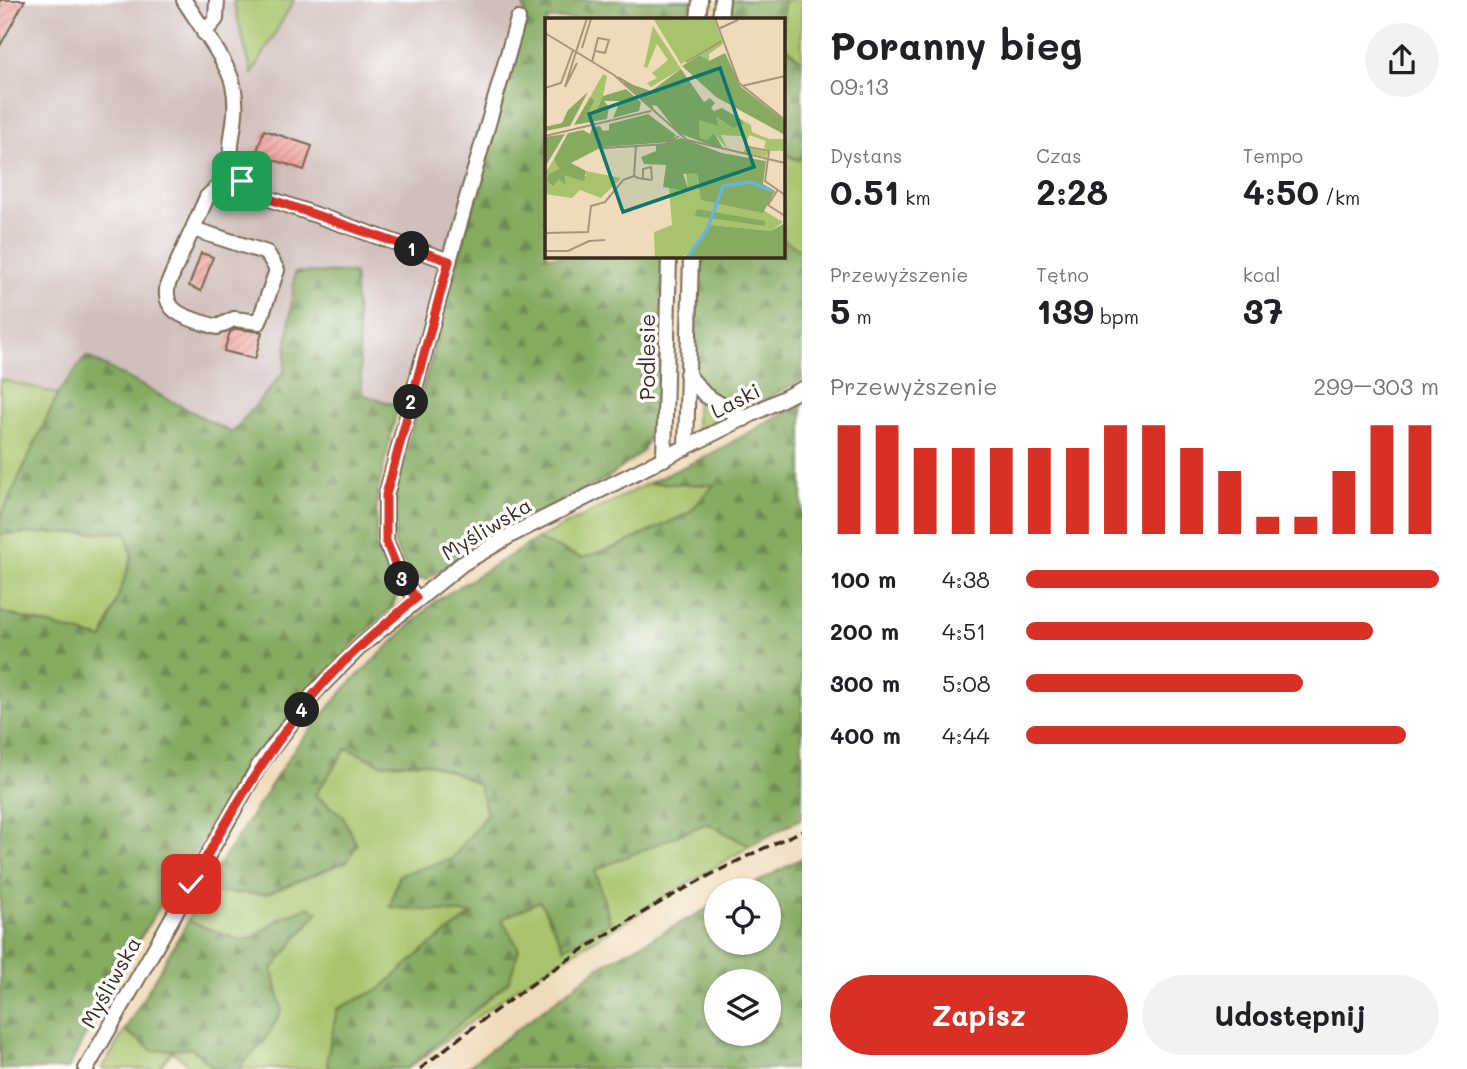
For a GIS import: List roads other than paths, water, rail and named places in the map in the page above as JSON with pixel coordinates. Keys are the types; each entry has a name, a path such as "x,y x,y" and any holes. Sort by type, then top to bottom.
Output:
{"street":[{"path":"184,0 233,82 236,104 229,150 234,173 250,189 267,198 449,261"},
{"path":"204,33 216,19 217,0"},
{"path":"698,18 700,0"},
{"path":"720,18 722,0"},
{"path":"416,598 401,578 386,541 386,495 518,19"},
{"path":"193,229 267,253 277,270 259,323 234,318 217,327 176,313 167,304 168,284 207,197 234,173"},
{"name":"Podlesie","path":"664,459 668,407 669,257"},
{"name":"Podlesie","path":"687,448 691,257"},
{"path":"687,374 705,396 744,419"},
{"name":"Laski","path":"687,448 802,389"},
{"path":"668,407 681,412 687,406"},
{"name":"Myśliwska","path":"86,1069 260,764 316,692 363,644 416,598 462,564 513,534 687,448"}],"railway":[{"path":"420,1069 510,1000 603,937 701,880 802,831"}]}
